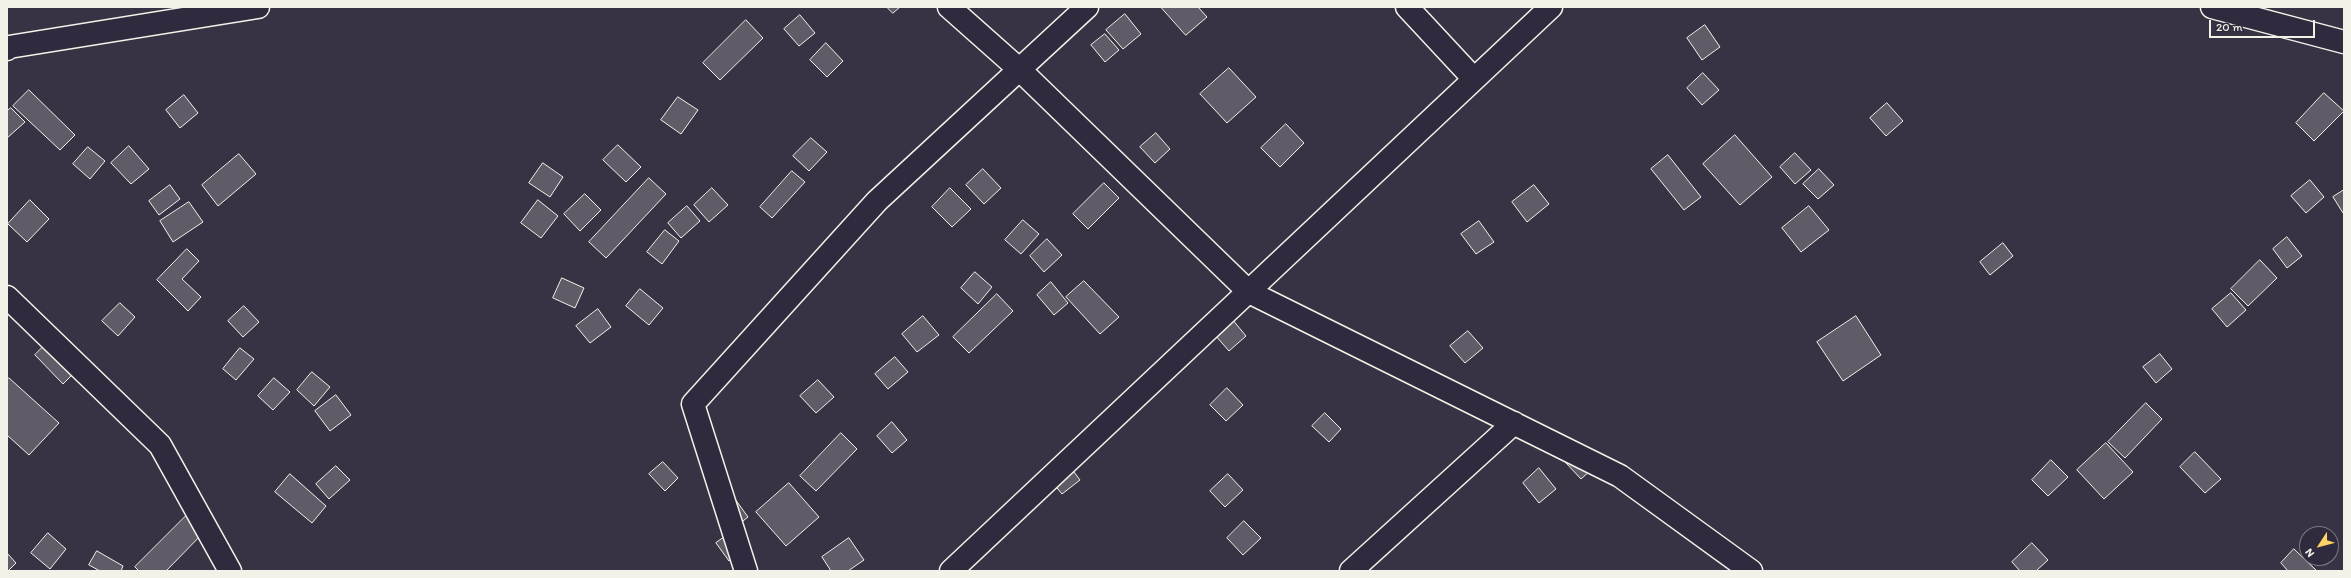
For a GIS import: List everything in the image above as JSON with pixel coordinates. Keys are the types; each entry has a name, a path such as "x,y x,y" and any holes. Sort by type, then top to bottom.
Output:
{"street":[{"path":"7,49 9,47 258,7"},
{"path":"949,7 1020,70 1249,292 1620,476 1751,571"},
{"path":"746,571 693,404 877,201 1087,7"},
{"path":"1407,7 1474,80"},
{"path":"951,571 1551,7"},
{"path":"2212,7 2344,42"},
{"path":"7,297 160,445 230,571"},
{"path":"1351,571 1514,423"}],"building":[{"path":"887,7 900,7 893,13"},
{"path":"1161,7 1198,7 1207,17 1186,35"},
{"path":"1125,14 1141,34 1123,49 1106,30"},
{"path":"800,15 815,33 799,46 784,29"},
{"path":"746,20 763,38 720,80 703,63"},
{"path":"1705,25 1720,47 1702,60 1687,38"},
{"path":"1105,34 1119,50 1105,62 1091,45"},
{"path":"826,43 843,61 827,77 810,60"},
{"path":"1229,68 1256,97 1227,123 1200,94"},
{"path":"1703,73 1719,90 1702,105 1687,88"},
{"path":"29,90 75,135 60,150 13,106"},
{"path":"2324,93 2344,111 2314,141 2296,123"},
{"path":"184,95 198,113 180,128 166,110"},
{"path":"678,97 698,110 681,134 661,120"},
{"path":"1887,103 1903,121 1886,136 1870,118"},
{"path":"11,108 25,122 7,138 7,111"},
{"path":"1286,124 1304,143 1280,167 1261,148"},
{"path":"1156,133 1170,149 1155,163 1140,147"},
{"path":"1735,135 1772,177 1740,205 1703,164"},
{"path":"811,138 827,152 809,171 793,156"},
{"path":"618,145 641,167 626,182 603,160"},
{"path":"129,146 149,169 131,184 111,163"},
{"path":"88,147 105,161 90,179 73,164"},
{"path":"1795,153 1811,170 1795,184 1780,167"},
{"path":"239,154 256,174 218,206 202,185"},
{"path":"1668,155 1701,197 1684,210 1651,169"},
{"path":"543,163 563,177 550,197 529,183"},
{"path":"983,169 1001,188 984,204 966,185"},
{"path":"1819,169 1834,185 1818,199 1803,184"},
{"path":"792,171 805,182 772,218 760,207"},
{"path":"649,178 666,194 606,258 589,242"},
{"path":"2310,180 2324,197 2306,213 2291,196"},
{"path":"1104,183 1119,198 1088,229 1073,214"},
{"path":"170,185 180,199 159,215 149,201"},
{"path":"1534,185 1549,204 1527,222 1512,202"},
{"path":"712,188 728,205 709,222 694,205"},
{"path":"950,188 971,209 952,227 932,207"},
{"path":"2344,190 2344,212 2343,213 2333,197"},
{"path":"585,194 601,210 580,231 564,214"},
{"path":"30,200 49,219 27,242 8,224"},
{"path":"538,200 558,216 541,238 521,223"},
{"path":"189,202 203,222 173,242 160,221"},
{"path":"687,206 700,221 681,238 668,223"},
{"path":"1809,206 1829,230 1801,252 1782,228"},
{"path":"1023,220 1039,234 1021,254 1005,240"},
{"path":"1479,221 1494,242 1476,254 1461,234"},
{"path":"665,230 679,241 662,264 647,252"},
{"path":"2287,237 2302,256 2287,268 2273,249"},
{"path":"1047,239 1062,255 1044,272 1030,256"},
{"path":"2003,243 2013,256 1990,275 1980,262"},
{"path":"187,249 199,261 182,279 201,297 188,311 157,280"},
{"path":"2260,260 2277,278 2248,306 2231,289"},
{"path":"975,272 992,287 978,304 961,288"},
{"path":"562,278 584,288 575,308 553,298"},
{"path":"1084,281 1119,317 1100,334 1066,297"},
{"path":"1051,282 1068,303 1054,315 1037,295"},
{"path":"640,289 663,308 649,325 626,306"},
{"path":"2231,293 2246,310 2227,327 2212,309"},
{"path":"997,294 1013,311 969,353 953,337"},
{"path":"120,303 135,317 118,336 102,321"},
{"path":"244,306 259,322 243,337 228,321"},
{"path":"598,309 611,327 590,343 576,326"},
{"path":"923,316 939,335 917,352 902,334"},
{"path":"1856,316 1881,355 1843,381 1817,342"},
{"path":"1232,319 1246,336 1229,351 1215,335"},
{"path":"1468,331 1483,348 1465,363 1450,346"},
{"path":"50,340 78,369 63,384 35,355"},
{"path":"240,348 254,359 236,380 223,369"},
{"path":"2160,354 2172,369 2156,383 2143,367"},
{"path":"895,357 908,372 888,389 875,374"},
{"path":"312,372 330,387 314,406 297,390"},
{"path":"9,378 59,423 29,455 7,435 7,380"},
{"path":"274,378 290,392 273,410 258,396"},
{"path":"818,380 834,397 816,413 800,396"},
{"path":"1227,388 1243,405 1226,421 1210,405"},
{"path":"336,395 351,415 330,431 315,411"},
{"path":"2146,403 2162,419 2125,458 2108,442"},
{"path":"1325,413 1341,429 1329,442 1312,426"},
{"path":"892,422 907,440 892,453 877,436"},
{"path":"841,433 857,449 816,491 800,476"},
{"path":"2106,443 2133,472 2104,499 2077,470"},
{"path":"1585,446 1600,462 1581,479 1566,463"},
{"path":"2195,452 2221,479 2205,493 2180,467"},
{"path":"2051,460 2068,477 2048,496 2032,480"},
{"path":"663,462 678,478 665,491 649,474"},
{"path":"1068,464 1080,480 1062,494 1049,478"},
{"path":"336,466 350,480 329,499 316,484"},
{"path":"1539,468 1556,489 1539,503 1523,483"},
{"path":"290,474 326,506 312,523 275,492"},
{"path":"1228,474 1243,490 1225,507 1210,491"},
{"path":"789,483 819,517 786,546 756,512"},
{"path":"735,499 748,517 729,532 716,515"},
{"path":"191,511 208,528 166,571 139,571 135,567"},
{"path":"1244,521 1261,538 1243,555 1227,538"},
{"path":"736,529 749,546 729,561 716,543"},
{"path":"48,533 66,549 50,569 31,553"},
{"path":"849,538 864,560 848,571 831,571 822,557"},
{"path":"2032,543 2048,560 2036,571 2020,571 2012,562"},
{"path":"2294,549 2299,554 2299,566 2312,566 2317,571 2288,571 2281,563"},
{"path":"97,551 123,566 121,571 100,571 89,565"},
{"path":"7,553 16,563 8,571 7,571"}]}
